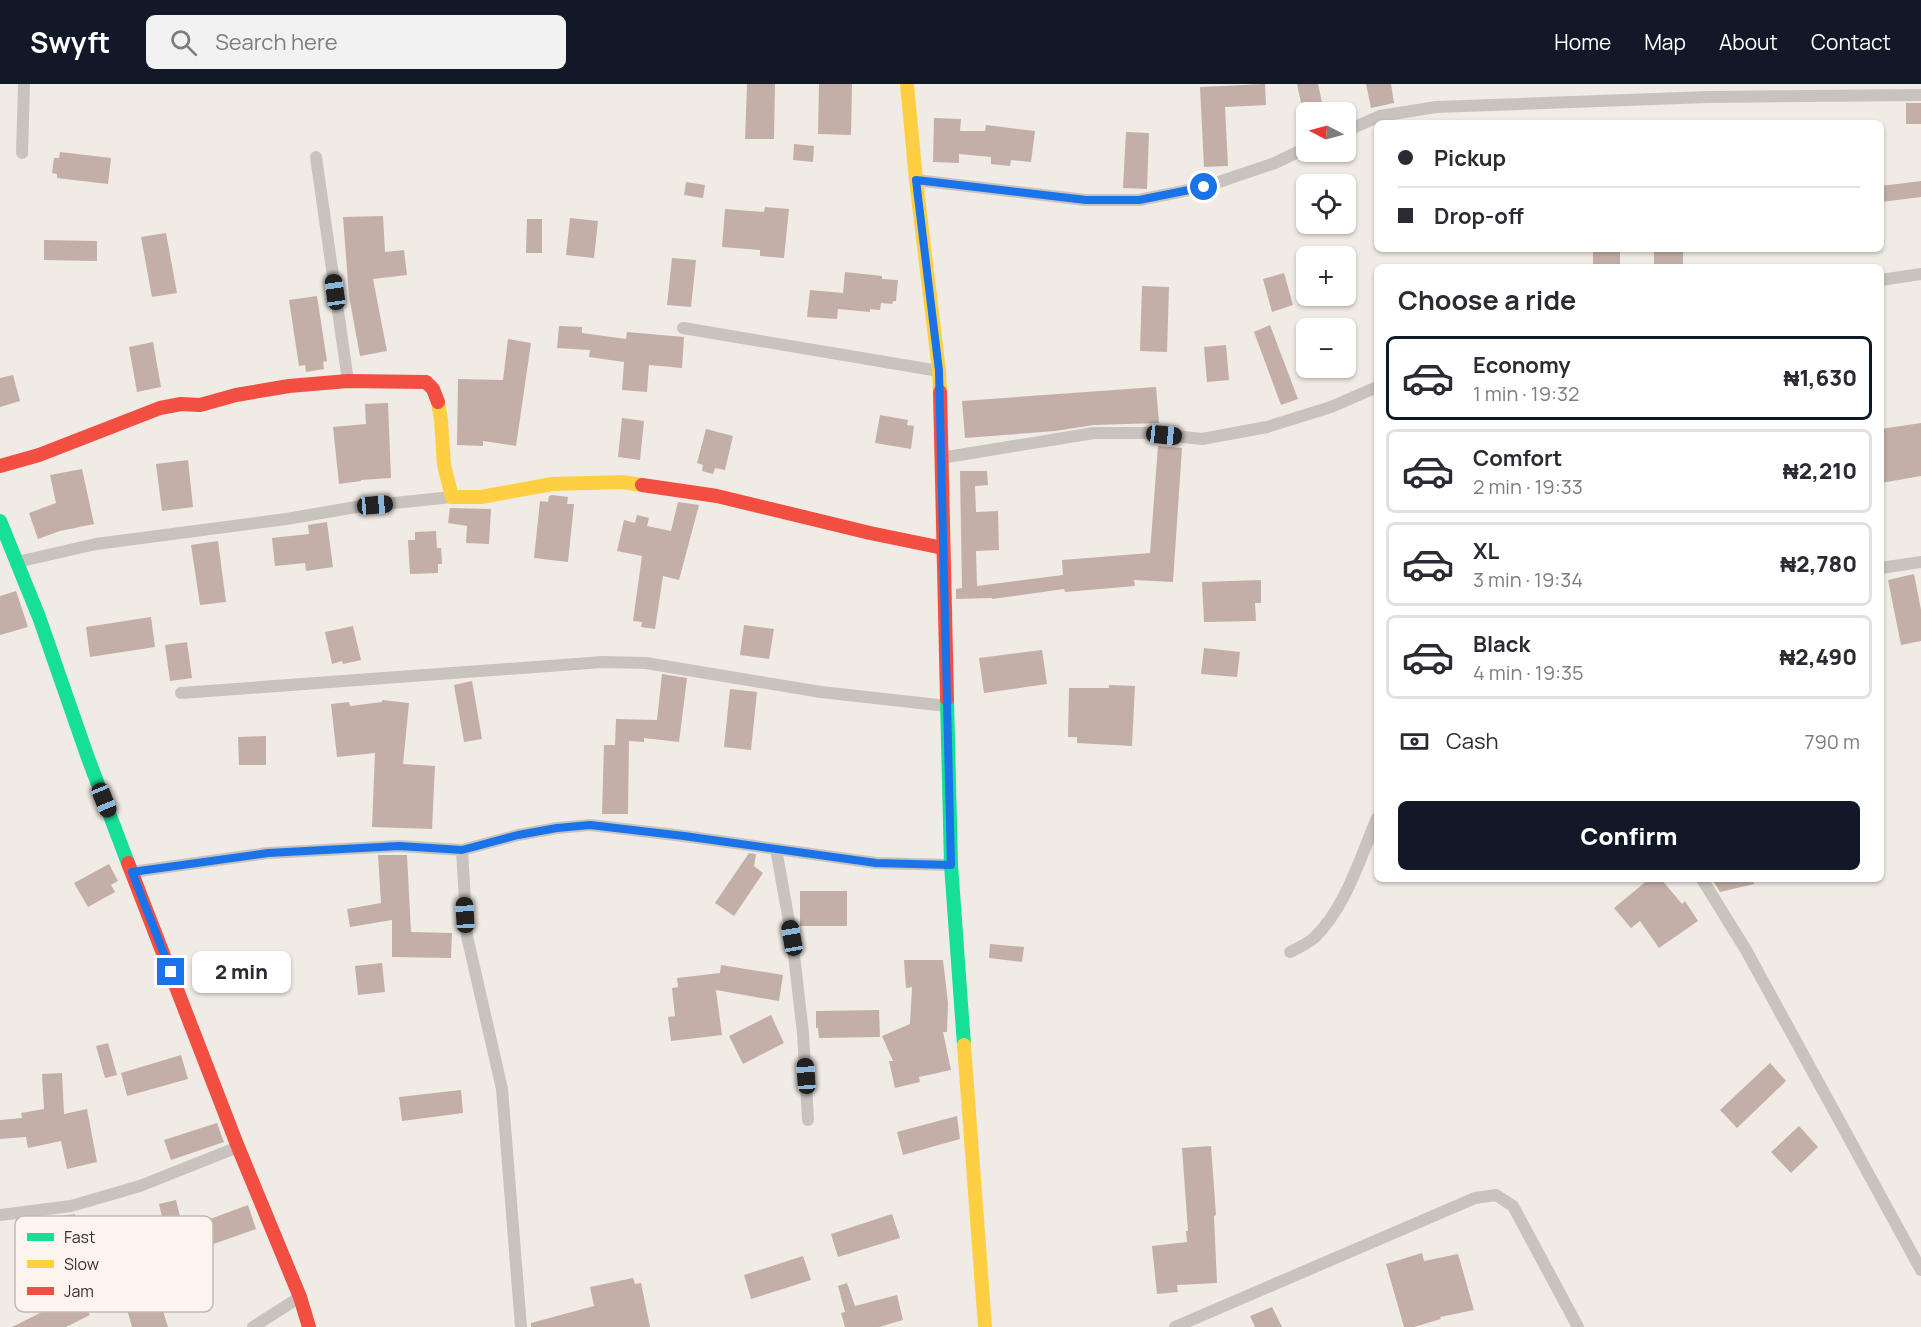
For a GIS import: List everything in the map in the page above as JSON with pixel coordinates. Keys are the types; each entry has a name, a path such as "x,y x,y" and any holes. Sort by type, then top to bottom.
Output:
{"street":[{"path":"22,153 24,84"},
{"path":"907,84 939,371 951,865 985,1327"},
{"path":"1356,127 1380,116 1437,107 1709,96 1921,95"},
{"path":"916,180 1086,200 1139,200 1204,187 1275,163 1296,153"},
{"path":"316,157 348,381"},
{"path":"1884,280 1921,274"},
{"path":"683,328 939,371"},
{"path":"0,466 39,455 160,408 182,404 200,405 236,395 289,386 348,381 426,382 432,386 440,411 444,465 452,497"},
{"path":"941,458 1094,433 1146,433 1202,439 1267,427 1331,407 1374,388"},
{"path":"17,562 96,544 264,522 356,507 452,497 481,497 552,484 622,482 717,496 870,533 944,548"},
{"path":"0,521 39,616 88,758 238,1147 300,1297 309,1327"},
{"path":"1884,568 1921,562"},
{"path":"182,693 603,662 646,663 821,692 947,706"},
{"path":"132,872 268,853 399,846 462,850 518,835 590,825 876,863 951,865"},
{"path":"1290,952 1313,939 1330,920 1343,897 1374,825"},
{"path":"776,849 792,938 803,1033 808,1120"},
{"path":"462,850 466,936 502,1089 520,1327"},
{"path":"1704,882 1751,960 1921,1270"},
{"path":"0,1215 71,1206 140,1186 238,1147"},
{"path":"1175,1327 1475,1198 1496,1196 1513,1206 1578,1327"},
{"path":"253,1327 300,1297"}],"building":[{"path":"747,84 775,84 774,139 745,139"},
{"path":"819,84 852,84 851,135 818,134"},
{"path":"1265,84 1266,105 1225,107 1228,166 1204,167 1200,87"},
{"path":"1297,84 1318,84 1322,102 1301,102"},
{"path":"1366,84 1391,84 1394,103 1371,108"},
{"path":"1906,103 1921,103 1921,124 1906,124"},
{"path":"934,118 961,119 960,131 985,131 986,125 1035,131 1031,162 1011,160 1010,166 991,164 991,157 959,154 959,163 933,162"},
{"path":"1126,132 1149,133 1147,189 1123,188"},
{"path":"794,144 814,146 813,162 793,160"},
{"path":"60,152 111,158 108,184 57,178 57,174 52,173 54,158 59,158"},
{"path":"1921,181 1921,197 1884,202 1884,186"},
{"path":"686,182 705,185 703,198 684,195"},
{"path":"765,207 789,209 784,258 760,256 760,250 722,247 725,209 764,212"},
{"path":"383,216 385,252 404,250 407,275 373,279 387,351 360,356 349,296 343,217"},
{"path":"570,218 598,221 594,258 566,255"},
{"path":"527,219 542,219 542,253 526,253"},
{"path":"166,233 177,293 152,297 141,237"},
{"path":"44,240 97,241 97,261 44,260"},
{"path":"1593,252 1620,252 1620,264 1593,264"},
{"path":"1654,252 1683,252 1683,264 1654,264"},
{"path":"672,258 696,260 691,307 667,305"},
{"path":"845,272 898,280 896,301 892,304 881,303 880,310 870,309 870,312 838,309 837,319 807,317 810,290 843,293"},
{"path":"1284,273 1293,305 1272,312 1263,279"},
{"path":"1142,286 1169,287 1167,352 1140,351"},
{"path":"317,296 327,361 323,362 324,369 306,372 305,365 299,366 289,300"},
{"path":"1270,325 1298,399 1281,405 1254,332"},
{"path":"559,326 582,327 582,333 626,339 627,332 684,337 682,368 649,365 647,392 622,390 624,362 589,357 590,350 557,348"},
{"path":"508,339 531,343 516,446 483,441 483,446 457,445 458,379 503,380"},
{"path":"153,342 161,387 137,392 129,347"},
{"path":"1226,345 1229,380 1207,382 1204,347"},
{"path":"13,375 20,401 0,407 0,378"},
{"path":"1156,387 1159,423 1094,425 1055,431 965,438 962,401"},
{"path":"388,403 391,478 339,484 333,427 366,424 365,404"},
{"path":"880,415 908,420 907,425 914,426 911,449 875,443"},
{"path":"622,418 644,421 640,460 618,457"},
{"path":"1921,423 1921,476 1884,482 1884,429"},
{"path":"706,429 733,436 725,470 715,468 713,474 702,471 703,465 697,463"},
{"path":"1158,446 1182,448 1173,582 1134,580 1135,586 1065,592 1064,589 992,599 956,599 956,589 962,588 960,471 987,471 988,485 975,486 976,512 998,511 999,550 976,551 977,586 1063,575 1062,560 1150,553"},
{"path":"188,460 193,507 162,511 156,464"},
{"path":"82,469 94,524 60,531 38,539 29,513 56,503 50,475"},
{"path":"549,496 568,497 567,504 574,504 568,562 534,558 540,501 548,502"},
{"path":"678,502 699,505 679,580 663,576 655,629 641,627 642,622 633,621 642,556 617,551 624,520 635,523 637,515 649,518 647,526 671,531"},
{"path":"450,508 491,509 489,544 466,543 467,526 448,523"},
{"path":"327,522 333,567 306,571 305,563 275,566 272,538 309,534 308,525"},
{"path":"436,531 437,548 441,548 442,564 438,564 438,573 410,574 408,540 415,540 415,532"},
{"path":"218,541 226,602 200,605 191,545"},
{"path":"1914,574 1921,610 1921,641 1901,645 1888,580"},
{"path":"1261,580 1261,603 1255,603 1256,621 1204,622 1202,582"},
{"path":"16,591 28,627 0,635 0,596"},
{"path":"151,617 155,647 90,657 86,627"},
{"path":"744,625 774,629 769,659 740,655"},
{"path":"353,626 361,660 332,664 325,632"},
{"path":"187,642 192,678 170,681 165,645"},
{"path":"1204,648 1240,652 1237,677 1201,674"},
{"path":"1042,650 1047,684 984,693 979,658"},
{"path":"662,674 687,678 679,742 644,738 644,742 629,741 628,814 602,814 604,745 615,745 616,719 657,720"},
{"path":"472,681 482,739 464,742 454,685"},
{"path":"1109,685 1135,686 1132,746 1077,743 1077,737 1068,737 1069,688 1109,688"},
{"path":"730,689 757,692 751,750 724,747"},
{"path":"382,700 409,703 403,764 435,766 432,829 372,827 375,753 337,757 331,704 349,702 350,706 382,702"},
{"path":"266,736 266,765 239,765 238,737"},
{"path":"749,853 756,854 754,866 763,873 734,916 715,903"},
{"path":"378,855 407,855 411,932 452,933 451,958 392,957 392,920 350,927 347,909 381,903"},
{"path":"109,864 118,881 111,885 115,892 88,907 74,883"},
{"path":"1645,882 1664,882 1682,904 1685,901 1698,921 1659,948 1640,921 1631,928 1614,908"},
{"path":"1714,882 1754,882 1754,884 1720,892"},
{"path":"800,891 847,891 847,926 800,926"},
{"path":"990,944 1024,947 1022,962 989,958"},
{"path":"904,960 943,960 948,1003 947,1032 943,1032 951,1070 919,1077 920,1082 895,1088 889,1061 893,1061 882,1036 910,1024 912,987 906,988"},
{"path":"382,963 385,992 358,995 355,966"},
{"path":"721,965 783,975 779,1001 716,990 722,1035 671,1041 668,1017 675,1016 672,988 678,987 677,978 720,973"},
{"path":"879,1010 880,1037 819,1038 818,1028 816,1028 816,1011"},
{"path":"771,1015 784,1043 743,1064 729,1036"},
{"path":"108,1043 117,1075 105,1078 96,1046"},
{"path":"181,1055 188,1079 127,1096 121,1073"},
{"path":"1770,1063 1786,1081 1737,1128 1720,1110"},
{"path":"62,1073 64,1114 87,1109 97,1162 67,1169 61,1141 28,1148 26,1137 0,1139 0,1120 22,1118 21,1113 44,1109 42,1074"},
{"path":"461,1090 463,1113 402,1121 399,1097"},
{"path":"957,1116 960,1139 903,1155 897,1132"},
{"path":"217,1123 224,1142 171,1160 164,1140"},
{"path":"1799,1126 1818,1147 1791,1173 1771,1152"},
{"path":"1211,1146 1216,1215 1214,1216 1217,1283 1177,1285 1178,1292 1157,1294 1152,1246 1187,1242 1182,1148"},
{"path":"176,1200 180,1216 162,1216 159,1204"},
{"path":"248,1205 256,1229 213,1244 213,1218"},
{"path":"892,1214 900,1238 838,1257 831,1234"},
{"path":"1422,1253 1424,1261 1458,1254 1474,1310 1440,1317 1441,1319 1414,1327 1404,1327 1386,1264"},
{"path":"803,1256 811,1280 751,1299 744,1275"},
{"path":"633,1278 635,1284 641,1283 650,1327 531,1327 531,1323 594,1306 590,1287"},
{"path":"847,1283 855,1306 897,1295 903,1320 879,1327 845,1327 841,1313 845,1312 838,1286"},
{"path":"1272,1307 1282,1327 1255,1327 1250,1316"},
{"path":"42,1312 88,1312 90,1315 66,1327 12,1327"},
{"path":"128,1312 163,1312 168,1327 132,1327"}],"traffic: fast":[{"path":"0,521 39,617 88,758 128,863"},
{"path":"947,699 951,865 964,1045"}],"traffic: slow":[{"path":"907,84 940,392"},
{"path":"438,402 444,465 452,497 481,497 552,484 622,482 642,485"},
{"path":"964,1045 985,1327"}],"traffic: jam":[{"path":"0,466 39,455 160,408 181,404 200,405 236,395 289,386 348,381 426,382 433,389 438,402"},
{"path":"940,392 947,699"},
{"path":"642,485 717,496 943,548"},
{"path":"128,863 238,1147 300,1297 309,1327"}],"route":[{"path":"171,972 132,872 268,853 399,846 462,850 518,835 590,825 876,863 951,865 939,371 916,180 1086,200 1139,200 1204,187"}]}
